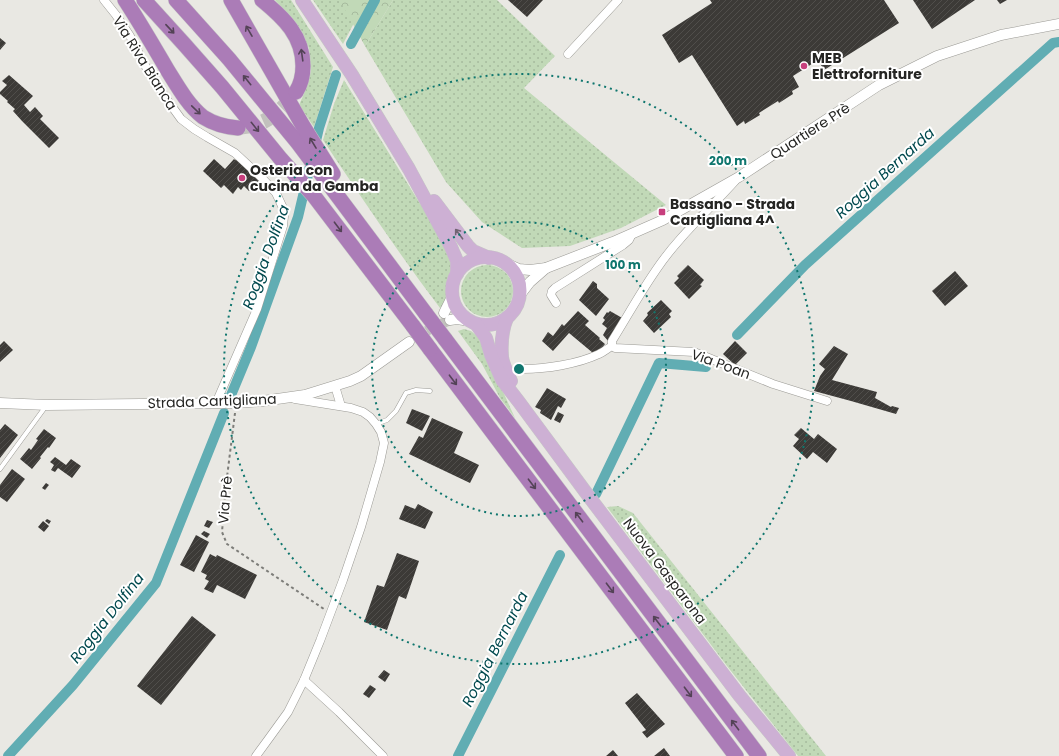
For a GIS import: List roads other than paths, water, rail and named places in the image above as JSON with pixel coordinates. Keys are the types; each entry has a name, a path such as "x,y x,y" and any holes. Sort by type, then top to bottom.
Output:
{"highway":[{"path":"125,0 175,83 191,105 203,116 213,122 227,127 238,128"},
{"path":"144,0 222,87 280,158 314,196 736,756"},
{"path":"176,0 229,59 298,143 335,178 447,327 500,413 759,756"},
{"path":"231,0 303,126 322,166 426,314 447,327"},
{"path":"262,0 278,13 288,24 300,45 303,58 303,71 296,92"}],"main road":[{"path":"302,0 352,75 409,169 451,247 457,261 457,274"},
{"path":"409,169 468,246 473,251 489,258"},
{"path":"453,295 454,281 457,274 466,265 476,259 489,258 503,262 511,268 520,285 520,295"},
{"name":"Nuova Gasparona","path":"453,295 461,314 473,322 486,338 491,355 502,380 734,689 789,756"},
{"name":"Nuova Gasparona","path":"519,402 502,358 502,336 503,327 507,318 514,312 520,295"},
{"path":"473,322 487,325 497,324 507,318"}],"street":[{"name":"Via Riva Bianca","path":"104,0 130,36 148,71 181,118 194,129 235,153 276,193 283,208 283,226 257,309 216,403"},
{"path":"568,54 618,0"},
{"name":"Quartiere Prè","path":"503,262 520,269 530,270 546,268 614,242 663,220 739,176 879,86 937,56 1001,34 1059,24"},
{"path":"523,369 534,369 577,362 599,354 612,346 612,341 656,270 686,232 739,176"},
{"path":"556,303 551,295 555,288 624,245 632,234"},
{"name":"Quartiere Prè","path":"520,295 530,282 546,268"},
{"path":"447,327 453,295"},
{"path":"447,327 457,319 473,322"},
{"name":"Strada Cartigliana","path":"0,403 47,405 236,403 289,398 335,386 361,376 409,342"},
{"name":"Via Poan","path":"612,346 615,348 694,352 773,384 826,401"},
{"path":"335,386 341,406"},
{"path":"256,756 288,712 304,680 362,527 384,443 381,432 376,424 363,412 341,406 289,398"},
{"path":"304,680 339,712 383,756"}],"lane":[{"path":"376,424 387,420 396,411 406,393 416,390 430,391"},
{"path":"0,468 47,405"}],"waterway":[{"name":"Roggia Dolfina","path":"351,44 375,0"},
{"name":"Roggia Bernarda","path":"737,335 805,265 1053,43 1059,42"},
{"name":"Roggia Dolfina","path":"229,400 251,347 298,217 319,128 336,75"},
{"name":"Roggia Bernarda","path":"596,494 659,363 706,367"},
{"name":"Roggia Dolfina","path":"8,756 73,685 156,583 224,413"},
{"name":"Roggia Bernarda","path":"458,756 560,555"}],"tunnel":[{"path":"241,127 258,124 273,116 285,106 296,92"},
{"path":"414,339 430,329 450,320"}],"place":[{"name":"MEB Elettroforniture","path":"804,66"},
{"name":"Osteria con cucina da Gamba","path":"242,178"},
{"name":"Bassano - Strada Cartigliana 4^","path":"662,212"}]}
